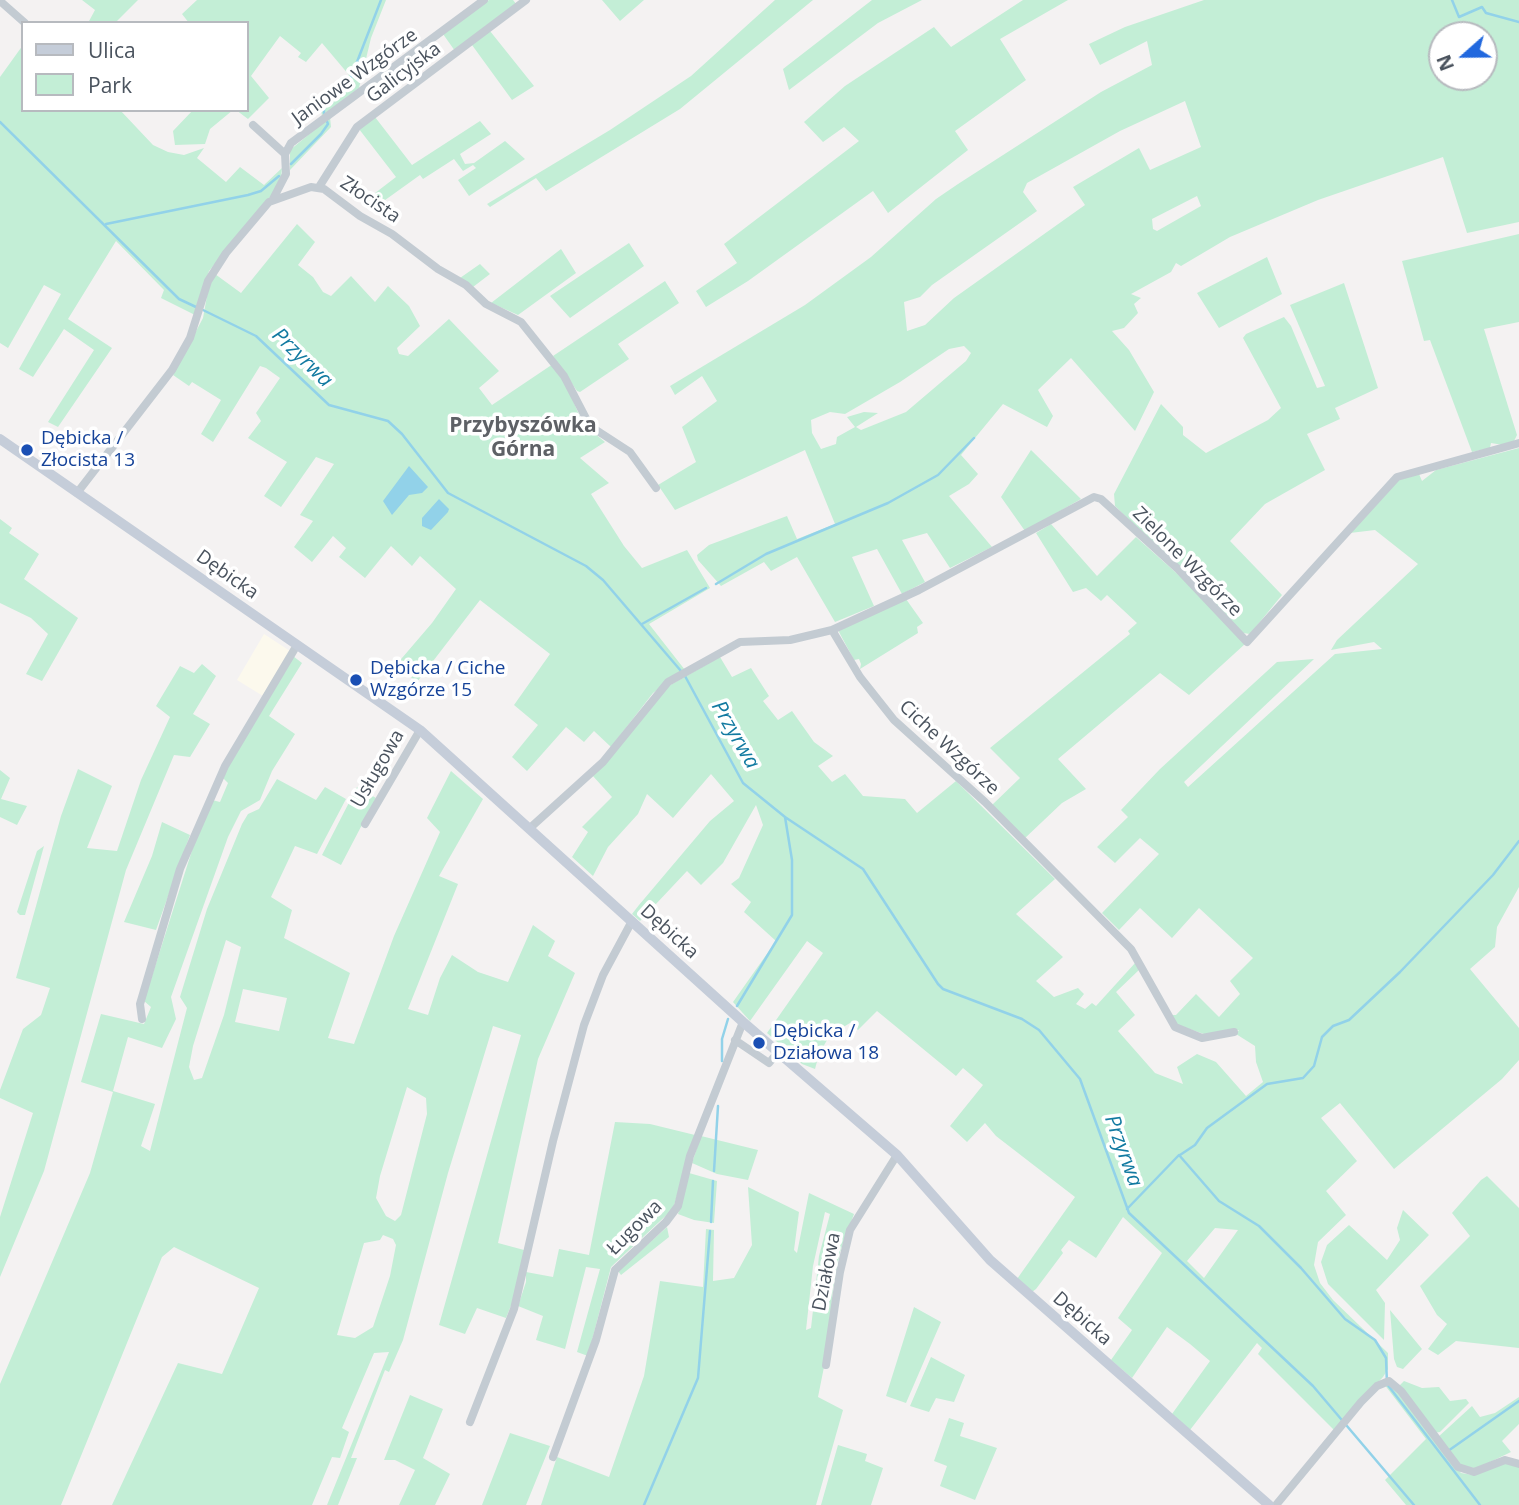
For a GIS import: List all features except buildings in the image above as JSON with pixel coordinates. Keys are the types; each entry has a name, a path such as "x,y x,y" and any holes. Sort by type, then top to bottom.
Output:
{"street":[{"name":"Janiowe Wzgórze","path":"285,154 291,143 322,119 484,0"},
{"name":"Galicyjska","path":"319,187 358,127 526,0"},
{"path":"0,1 23,21"},
{"path":"77,492 172,370 190,338 213,271 274,199 286,173 285,154 253,125"},
{"name":"Złocista","path":"274,199 303,188 319,187 466,285 486,304 521,323 566,378 590,426 630,452 656,488"},
{"name":"Dębicka","path":"0,439 420,730 743,1022 897,1154 990,1260 1269,1505"},
{"name":"Zielone Wzgórze","path":"832,630 919,590 1094,497 1101,499 1178,569 1247,642 1397,477 1519,443"},
{"path":"530,828 586,779 660,688 740,642 790,640 832,630"},
{"name":"Ciche Wzgórze","path":"832,630 860,677 894,720 985,802 1132,948 1143,964 1172,1024 1202,1038 1234,1032"},
{"path":"142,1019 140,1004 180,869 225,766 297,645"},
{"name":"Usługowa","path":"365,824 420,730"},
{"path":"470,1422 514,1309 553,1141 584,1025 603,975 632,921"},
{"name":"Ługowa","path":"553,1457 596,1340 615,1270 660,1228 678,1206 690,1156 743,1022"},
{"path":"735,1040 769,1063 778,1052"},
{"name":"Działowa","path":"826,1365 840,1272 850,1230 897,1154"},
{"path":"1276,1505 1343,1422 1377,1386 1389,1381 1401,1391 1458,1467 1474,1472 1505,1460 1519,1464"}],"shaded area":[{"path":"264,634 290,651 263,696 237,680"}],"green space":[{"path":"82,0 138,0 117,21 89,21 95,10"},
{"path":"197,0 386,0 371,38 359,88 322,116 321,109 328,98 349,75 322,43 306,62 298,57 301,53 280,36 251,76 269,98 248,119 239,112 248,112 248,21 187,21 182,14"},
{"path":"489,0 513,0 517,5 455,51 443,34"},
{"path":"602,0 644,0 620,21"},
{"path":"775,0 813,0 680,109 546,191 536,178 490,207 487,204 610,130 691,76"},
{"path":"872,0 922,0 878,23 789,90 783,69"},
{"path":"1023,0 1068,0 1000,39 1026,80 955,131 968,150 888,213 873,191 748,281 706,307 696,291 737,263 724,244 859,141 844,127 823,142 804,122 845,86 934,27 951,47"},
{"path":"1204,0 1519,0 1519,222 1467,233 1443,157 1318,200 1230,237 1181,266 1176,263 1171,272 1131,294 1141,298 1134,304 1138,313 1124,328 1112,331 1129,350 1154,392 1135,431 1071,358 1038,390 1053,416 1047,427 1003,404 961,455 978,474 969,484 949,496 992,547 950,568 927,533 902,540 925,582 902,594 877,549 852,557 874,606 835,622 797,557 771,571 764,562 721,586 698,560 697,555 709,545 787,516 797,539 835,524 805,450 675,510 658,485 696,462 682,427 717,401 702,376 675,395 670,386 805,305 871,257 936,199 958,184 1101,92 1152,65 1147,41 1100,65 1089,44 1125,27","holes":["1185,101 1201,147 1150,170 1139,148 1073,187 1085,205 954,298 925,325 907,331 904,302 920,297 932,285 1037,211 1023,192 1027,183 1120,131","1197,196 1201,206 1157,231 1153,229 1152,219","964,346 971,353 966,361 906,412 861,430 856,427 878,413 864,412 847,417 855,427 837,437 836,444 821,449 812,433 811,420 830,412 845,414 949,349"]},
{"path":"490,31 534,86 512,100 472,45"},
{"path":"21,48 21,112 122,112 153,145 168,152 184,155 204,148 197,158 226,182 240,167 264,185 282,168 281,179 271,196 209,271 195,315 161,298 164,290 116,241 68,319 112,348 58,427 48,422 94,350 64,329 33,377 19,369 61,294 44,285 8,348 0,343 0,77"},
{"path":"191,112 231,112 210,129 205,144 175,145 173,131"},
{"path":"330,117 331,127 290,170 290,150"},
{"path":"375,117 412,165 480,121 491,134 460,154 465,164 474,163 505,141 525,159 469,196 458,180 476,168 473,165 463,171 454,159 423,179 420,175 374,208 366,200 396,177 359,129"},
{"path":"297,224 315,242 298,265 313,277 323,292 331,296 351,276 375,302 388,286 409,306 420,326 397,348 399,354 408,356 449,319 499,371 479,388 492,405 553,364 569,391 583,424 605,442 580,458 609,483 591,494 624,546 642,568 687,550 710,588 649,624 685,670 653,693 611,747 594,731 584,742 566,727 527,771 512,757 538,725 514,705 550,654 480,600 417,682 396,665 432,623 456,589 420,556 412,566 391,546 365,578 339,557 346,548 333,536 312,562 294,547 313,521 300,515 334,464 316,457 281,507 264,496 287,462 248,438 261,421 256,413 280,378 260,366 213,442 201,434 221,400 192,382 189,386 173,375 203,318 209,285 215,274 241,293"},
{"path":"1519,234 1519,322 1484,329 1517,435 1514,441 1503,445 1491,443 1490,448 1472,452 1430,340 1424,341 1402,261"},
{"path":"629,243 644,266 570,318 550,296"},
{"path":"561,249 576,273 518,315 491,303"},
{"path":"1267,257 1282,294 1219,328 1197,293"},
{"path":"480,264 490,274 473,287 460,278"},
{"path":"665,281 679,303 618,344 629,359 580,392 577,391 553,356"},
{"path":"1344,283 1378,388 1335,408 1340,419 1307,434 1325,470 1265,504 1230,541 1282,595 1250,634 1243,633 1115,506 1114,494 1161,404 1183,427 1183,435 1206,453 1268,420 1281,408 1243,338 1246,334 1284,317 1291,326 1317,388 1325,386 1290,305"},
{"path":"1519,448 1519,887 1497,927 1495,947 1470,969 1519,1028 1519,1060 1502,1079 1394,1169 1340,1103 1321,1118 1357,1161 1326,1191 1346,1215 1318,1242 1314,1265 1320,1283 1333,1300 1388,1353 1388,1369 1334,1430 1258,1354 1262,1348 1257,1343 1190,1430 1172,1414 1210,1361 1167,1327 1132,1378 1111,1360 1132,1330 1118,1318 1162,1253 1123,1217 1096,1258 1069,1240 1061,1250 1063,1253 1032,1292 1017,1279 1075,1197 996,1136 985,1123 967,1142 950,1126 983,1085 963,1068 956,1076 877,1011 858,1030 850,1023 830,1035 819,1054 815,1069 802,1064 767,1033 823,953 807,941 750,1021 733,1002 776,941 744,912 751,902 731,884 739,878 763,825 756,805 723,863 701,885 687,871 640,921 632,914 639,905 710,821 734,801 711,774 673,818 647,794 638,814 608,847 593,876 572,857 588,832 582,827 612,797 592,775 665,688 720,657 732,677 751,668 769,696 763,701 778,720 792,711 814,742 833,756 818,766 832,782 845,774 863,796 905,799 917,813 956,781 1055,879 1016,914 1063,957 1036,981 1054,997 1078,988 1084,994 1076,1004 1085,1009 1092,1003 1096,1006 1136,962 1140,969 1116,992 1135,1015 1118,1031 1155,1073 1183,1084 1177,1067 1197,1054 1216,1062 1246,1096 1263,1082 1256,1062 1255,1046 1236,1034 1239,1030 1207,1035 1174,1024 1171,1015 1176,1015 1196,994 1219,1017 1240,994 1230,981 1253,958 1199,908 1172,938 1140,908 1119,930 1102,913 1159,854 1140,838 1115,863 1097,847 1128,817 1121,810 1160,769 1277,662 1314,659 1184,782 1188,787 1335,654 1382,649 1374,642 1331,650 1337,640 1418,564 1375,530 1350,533 1398,480 1419,474 1422,481 1436,470","holes":["1215,1228 1238,1230 1204,1278 1187,1261"]},
{"path":"1031,450 1081,499 1025,531 1001,497"},
{"path":"0,519 12,528 9,533 39,554 24,579 78,618 42,681 26,674 48,634 31,618 0,603"},
{"path":"1051,524 1097,576 1136,537 1182,578 1245,644 1189,695 1160,673 1058,759 1086,789 1062,803 1024,839 992,805 1020,778 990,748 1130,634 1128,631 1137,623 1107,595 1101,601 1086,588 1073,592 1036,533"},
{"path":"906,599 923,623 917,627 918,633 860,669 859,659 854,660 839,632 840,627"},
{"path":"293,656 302,663 269,716 295,734 272,771 260,800 241,811 228,837 171,997 176,1019 162,1048 128,1037 113,1091 155,1104 141,1146 150,1151 187,1008 180,997 207,909 248,814 259,809 277,779 316,800 325,787 346,799 317,854 295,846 271,897 292,910 284,938 350,973 328,1038 354,1044 394,936 440,832 427,818 451,771 483,799 439,876 458,884 408,1009 428,1015 440,978 452,955 478,972 508,982 533,925 555,941 548,956 575,973 538,1059 498,1243 524,1250 516,1293 506,1318 477,1308 465,1334 439,1325 521,1035 493,1026 448,1173 403,1340 389,1372 385,1370 351,1458 357,1458 338,1505 327,1505 389,1352 374,1353 342,1428 349,1432 340,1458 332,1457 312,1505 112,1505 178,1363 222,1374 259,1288 174,1247 162,1257 61,1505 0,1505 0,1384 90,1173 113,1092 81,1082 101,1014 144,1024 151,1007 144,1001 196,838 212,800 220,802 228,783 222,777","holes":["226,940 241,947 224,1015 202,1078 194,1080 189,1067","243,989 287,998 279,1031 235,1022","407,1087 426,1098 427,1114 401,1215 395,1221 386,1216 376,1198","383,1235 393,1239 396,1245 390,1276 373,1327 355,1338 337,1335 364,1243 380,1240"]},
{"path":"202,664 216,676 193,714 210,724 190,757 174,755 126,870 44,1171 0,1277 0,1217 33,1113 0,1098 0,1090 23,1029 41,1015 50,988 16,978 61,816 78,769 112,786 87,848 117,851 141,780 170,717 156,706 180,666 194,673"},
{"path":"0,770 10,778 1,799 27,806 17,825 0,817"},
{"path":"357,787 376,798 341,865 322,855"},
{"path":"162,822 190,835 156,930 124,922 152,856"},
{"path":"44,846 25,915 20,915 17,912 37,851"},
{"path":"615,1122 650,1124 695,1135 673,1209 611,1267 588,1356 577,1352 600,1269 586,1267 565,1349 536,1340 543,1316 518,1306 526,1282 526,1272 553,1277 559,1249 589,1255"},
{"path":"701,1136 758,1150 748,1180 717,1174 692,1163"},
{"path":"689,1173 717,1181 714,1223 678,1214"},
{"path":"1487,1176 1519,1208 1519,1348 1456,1341 1438,1355 1428,1349 1447,1324 1437,1315 1420,1286 1470,1236 1452,1213"},
{"path":"748,1187 799,1212 794,1250 797,1253 809,1193 854,1214 840,1252 833,1289 827,1352 818,1397 843,1410 816,1505 541,1505 557,1457 609,1477 644,1376 660,1281 703,1287 706,1229 714,1230 713,1281 734,1278 752,1245","holes":["825,1212 830,1214 819,1256 811,1328 806,1330 813,1266"]},
{"path":"1403,1210 1429,1235 1376,1290 1385,1303 1384,1340 1328,1284 1321,1262 1327,1245 1349,1225 1387,1260 1400,1240 1397,1228"},
{"path":"667,1227 669,1237 621,1275 618,1271"},
{"path":"914,1307 941,1322 906,1403 886,1396"},
{"path":"1390,1310 1422,1349 1403,1369 1397,1367 1394,1359"},
{"path":"931,1357 965,1375 954,1402 936,1398 929,1412 910,1406"},
{"path":"1404,1381 1422,1388 1439,1387 1450,1401 1466,1399 1469,1403 1440,1432 1433,1433 1399,1386"},
{"path":"1384,1384 1392,1385 1461,1473 1473,1475 1503,1462 1519,1467 1519,1505 1406,1505 1385,1480 1426,1439"},
{"path":"410,1395 443,1409 423,1458 450,1474 435,1505 399,1505 415,1470 395,1460 384,1460"},
{"path":"1519,1397 1519,1424 1502,1441 1511,1452 1475,1468 1463,1467 1437,1438 1472,1406 1480,1417 1495,1413"},
{"path":"949,1418 964,1423 960,1436 997,1448 975,1500 940,1486 947,1466 934,1461"},
{"path":"510,1433 550,1446 526,1505 482,1505"},
{"path":"838,1445 867,1454 865,1461 883,1468 871,1505 821,1505"}],"water":[{"path":"409,466 428,487 422,493 409,495 392,515 383,501"},
{"path":"439,499 449,509 431,530 422,526 422,518"}],"waterway":[{"path":"324,113 324,108 350,80 381,0"},
{"path":"1452,0 1459,17 1482,7 1486,13 1519,22"},
{"path":"291,164 321,134 328,124 326,119"},
{"name":"Przyrwa","path":"0,122 179,299 196,307"},
{"path":"106,224 248,195 261,191 279,176"},
{"name":"Przyrwa","path":"203,310 256,336 329,405 388,421 402,434 448,493 586,566 603,580 681,671"},
{"path":"716,584 766,554 888,503 938,475 974,438"},
{"path":"642,624 706,588"},
{"name":"Przyrwa","path":"685,676 743,783 785,817 863,869 938,984 943,989 1022,1019 1039,1030 1080,1079 1129,1213 1313,1386 1414,1505"},
{"path":"737,1006 792,915 792,860 785,817"},
{"path":"1180,1155 1195,1145 1207,1128 1267,1084 1303,1078 1314,1066 1322,1037 1333,1026 1349,1020 1400,972 1493,875 1519,841"},
{"path":"722,1061 722,1039 728,1019"},
{"path":"714,1171 718,1106"},
{"path":"1127,1209 1179,1155 1219,1201 1259,1226 1301,1268 1345,1319 1375,1340 1386,1358 1387,1384 1480,1505"},
{"path":"711,1222 713,1181"},
{"path":"644,1505 698,1378 710,1231"},
{"path":"1448,1451 1519,1401"}],"place":[{"name":"Dębicka / Złocista 13","path":"27,450"},
{"name":"Dębicka / Ciche Wzgórze 15","path":"356,680"},
{"name":"Dębicka / Działowa 18","path":"759,1043"}],"district":[{"name":"Przybyszówka Górna","path":"523,438"}]}
